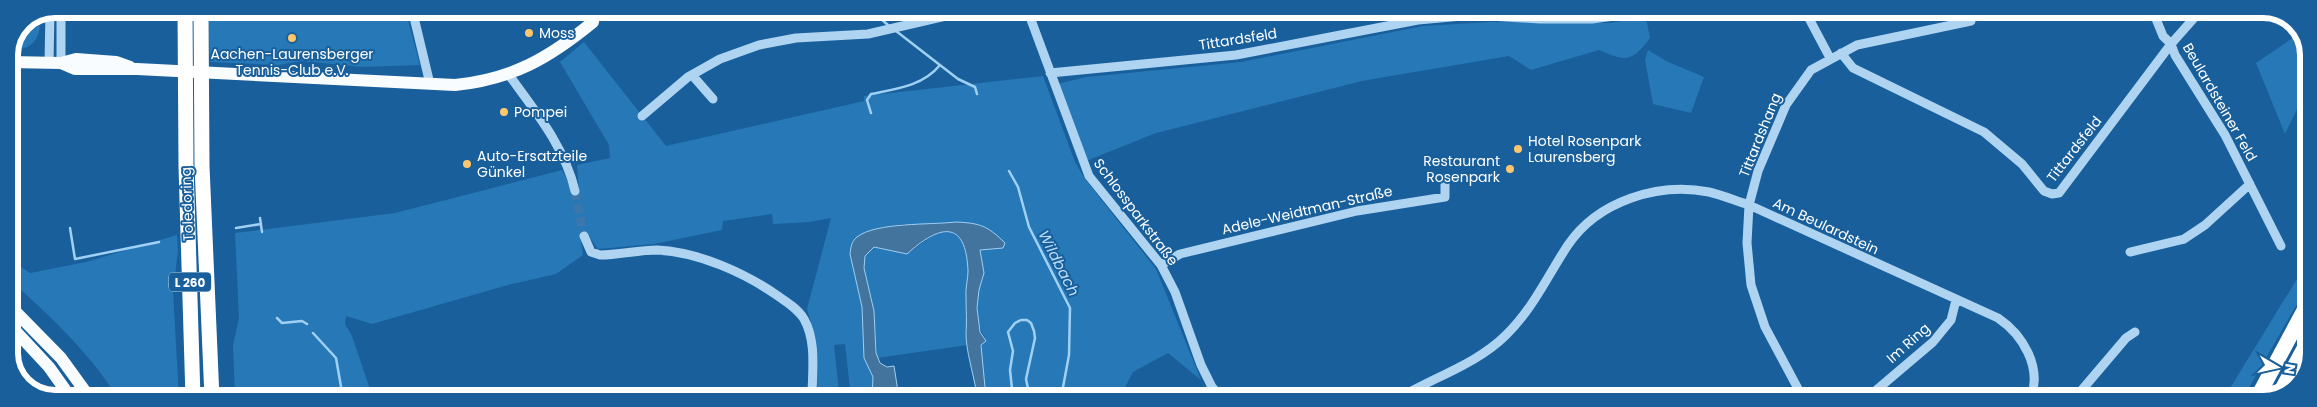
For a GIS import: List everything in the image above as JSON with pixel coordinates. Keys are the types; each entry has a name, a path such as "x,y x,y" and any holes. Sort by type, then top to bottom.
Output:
{"highway":[{"name":"Toledoring","path":"185,18 186,166 193,389"},
{"name":"Toledoring","path":"200,18 202,166 212,389"},
{"path":"2261,390 2299,320"},
{"path":"2287,380 2299,358"}],"main road":[{"path":"18,62 55,63 83,59 116,62 137,69 430,84 474,83 510,75 548,54 593,22 594,18"},
{"path":"18,314 61,358 83,389"},
{"path":"18,334 49,368 64,389"}],"street":[{"path":"51,18 55,63"},
{"path":"55,63 60,18"},
{"path":"414,18 430,84"},
{"path":"642,116 692,75 720,59 776,41 853,36 940,18"},
{"name":"Schlossparkstraße","path":"1030,18 1089,176 1161,265 1175,292 1201,365 1214,390"},
{"name":"Tittardsfeld","path":"1050,73 1236,55 1428,18"},
{"name":"Tittardsfeld","path":"1530,18 1599,18"},
{"path":"1809,18 1830,58"},
{"name":"Beulardsteiner Feld","path":"2156,18 2163,36 2171,44 2175,55 2225,135 2281,246"},
{"name":"Tittardsfeld","path":"1840,53 1852,68 1984,132 2022,164 2044,191 2052,194 2059,193 2171,44 2194,18"},
{"name":"Tittardshang","path":"1749,206 1758,171 1786,105 1805,76 1830,58 1857,45 1970,21"},
{"path":"510,75 554,140 566,162 575,191"},
{"path":"692,75 713,99"},
{"name":"Adele-Weidtman-Straße","path":"1161,265 1180,254 1357,210 1445,197 1445,180"},
{"name":"Beulardsteiner Feld","path":"2130,252 2184,239 2205,226 2250,184"},
{"name":"Am Beulardstein","path":"1415,390 1474,358 1505,336 1524,315 1578,232 1608,208 1637,196 1660,190 1709,192 1749,206 1998,318 2017,333 2032,362 2032,390"},
{"path":"1749,206 1747,243 1751,285 1765,327 1799,390"},
{"path":"584,236 591,252 600,255 663,251 718,264 740,272 783,300 804,318 810,336 813,348 812,389"},
{"name":"Im Ring","path":"1877,390 1933,342 1951,320 1956,300"},
{"path":"2082,390 2126,338 2135,332"}],"shaded area":[{"name":"Aachen-Laurensberger Tennis-Club e.V.","path":"208,18 407,18 420,65 362,67 302,61 278,65 210,62"},
{"path":"1634,19 1647,22 1650,38 1638,52 1628,58 1616,57 1599,50 1531,70 1509,56 1362,81 1156,133 1086,161 1058,84 1086,77 1241,62 1423,26 1491,22 1610,23"},
{"path":"40,26 34,42 23,49 18,49 20,40 28,28"},
{"path":"2295,36 2299,52 2299,105 2285,134 2256,63"},
{"path":"584,42 666,146 864,101 864,96 1043,76 1075,162 1085,179 1156,269 1201,380 1168,353 1133,372 1124,389 985,389 980,353 985,337 981,330 978,309 980,250 1002,248 1004,243 956,222 926,225 903,224 880,228 851,246 850,254 862,307 864,358 873,377 872,389 848,389 850,389 845,344 834,345 839,389 817,389 816,339 807,309 831,218 809,222 773,224 772,214 723,221 722,230 654,244 598,249 588,235 580,236 583,255 556,274 508,285 372,324 346,316 345,324 352,336 370,389 235,389 233,345 239,318 235,233 395,213 562,170 570,186 579,190 577,165 610,158 609,145 560,62"},
{"path":"1648,50 1666,61 1704,77 1691,113 1653,104 1645,60"},
{"path":"971,223 988,229 1005,243 1003,248 980,250 984,273 979,290 977,308 980,332 986,341 981,345 985,389 976,389 967,347 966,295 968,271 966,254 962,242 956,235 949,232 930,237 907,254 874,247 865,256 864,268 874,311 876,353 880,363 887,367 894,366 898,389 872,389 873,377 864,358 862,307 850,254 851,247 857,237 866,232 890,226"},
{"path":"939,231 950,232 959,236 963,241 966,251 969,277 968,345 877,358 874,311 864,268 865,256 874,247 907,254"},
{"path":"177,235 178,251 173,291 178,389 112,389 81,350 53,320 18,287 18,265 30,273 86,262"},
{"path":"2299,276 2299,301 2248,390 2229,390"}],"waterway":[{"name":"Wildbach","path":"880,18 889,26"},
{"name":"Wildbach","path":"896,31 958,79 975,87 977,94"},
{"path":"871,113 867,100 871,94 908,86 926,78 940,65"},
{"name":"Wildbach","path":"1009,171 1018,187 1029,227 1070,308 1069,355 1063,389"},
{"path":"260,218 262,232"},
{"path":"236,228 261,224"},
{"path":"70,228 75,259 159,242"},
{"path":"277,318 282,323 302,321 307,324"},
{"name":"Wildbach","path":"1012,389 1010,370 1013,351 1008,332 1015,323 1027,320 1031,323 1035,338 1026,379 1028,389"},
{"path":"313,333 336,358 341,389"}],"tunnel":[{"path":"575,191 584,236"}],"place":[{"name":"Moss","path":"529,33"},
{"name":"Aachen-Laurensberger Tennis-Club e.V.","path":"292,38"},
{"name":"Pompei","path":"504,112"},
{"name":"Hotel Rosenpark Laurensberg","path":"1518,149"},
{"name":"Auto-Ersatzteile Günkel","path":"467,164"},
{"name":"Restaurant Rosenpark","path":"1510,169"}]}
